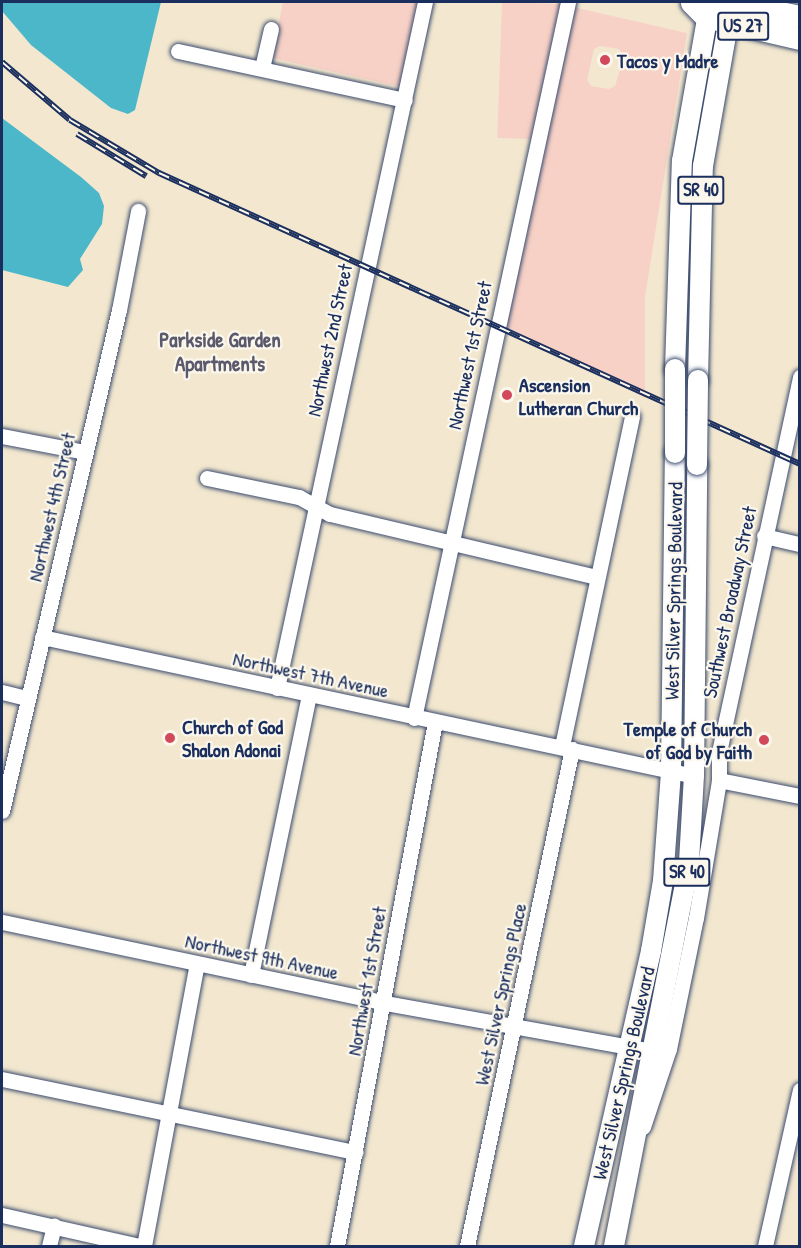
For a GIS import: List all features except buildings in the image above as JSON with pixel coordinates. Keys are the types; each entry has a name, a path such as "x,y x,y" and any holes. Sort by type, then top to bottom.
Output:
{"highway":[{"name":"US 27","path":"712,6 800,17"},
{"name":"US 27","path":"712,6 800,39"}],"main road":[{"name":"West Silver Springs Boulevard","path":"584,1246 630,1048 661,892 671,771 679,194 686,126 712,6"},
{"name":"West Silver Springs Boulevard","path":"614,1246 683,900 694,776 702,177 712,6"},
{"path":"593,1246 599,1219 600,1176"}],"street":[{"name":"Northwest 2nd Street","path":"277,688 425,2"},
{"name":"Northwest 1st Street","path":"414,718 449,543 567,2"},
{"path":"262,68 271,29"},
{"path":"178,51 405,100"},
{"name":"Northwest 4th Street","path":"2,811 138,211"},
{"name":"Southwest Broadway Street","path":"633,1152 656,1096 669,1049 719,780 719,752 800,377"},
{"name":"West Silver Springs Place","path":"467,1246 516,1028 597,577 632,416"},
{"path":"2,436 84,452"},
{"path":"207,478 300,497 316,507 449,543 597,577"},
{"path":"764,536 800,544"},
{"name":"Northwest 7th Avenue","path":"42,637 309,696 694,776"},
{"path":"2,692 26,698"},
{"path":"251,975 309,696"},
{"name":"Northwest 1st Street","path":"336,1246 385,1003 435,722"},
{"path":"719,780 800,796"},
{"name":"Northwest 9th Avenue","path":"2,922 385,1003 653,1051"},
{"path":"2,1215 142,1246 197,964"},
{"path":"2,1079 356,1152"},
{"path":"765,1246 800,1090"},
{"path":"49,1246 54,1226"}],"shaded area":[{"path":"283,2 418,2 401,87 272,58"},
{"path":"502,2 560,4 555,140 497,138"},
{"path":"573,7 687,33 645,297 645,398 504,326","holes":["600,46 619,49 624,56 615,86 609,89 591,86 587,80 594,49"]}],"water":[{"path":"2,2 161,2 135,110 128,114 111,108 31,45 2,11"},
{"path":"2,118 99,193 104,206 102,224 80,259 83,270 68,287 2,270"}],"railway":[{"path":"2,62 70,120 159,173 800,464"},
{"path":"77,134 146,176"}],"place":[{"name":"Tacos y Madre","path":"605,60"},
{"name":"Ascension Lutheran Church","path":"507,395"},
{"name":"Church of God Shalon Adonai","path":"170,738"},
{"name":"Temple of Church of God by Faith","path":"764,740"}],"district":[{"name":"Parkside Garden Apartments","path":"220,352"}]}
